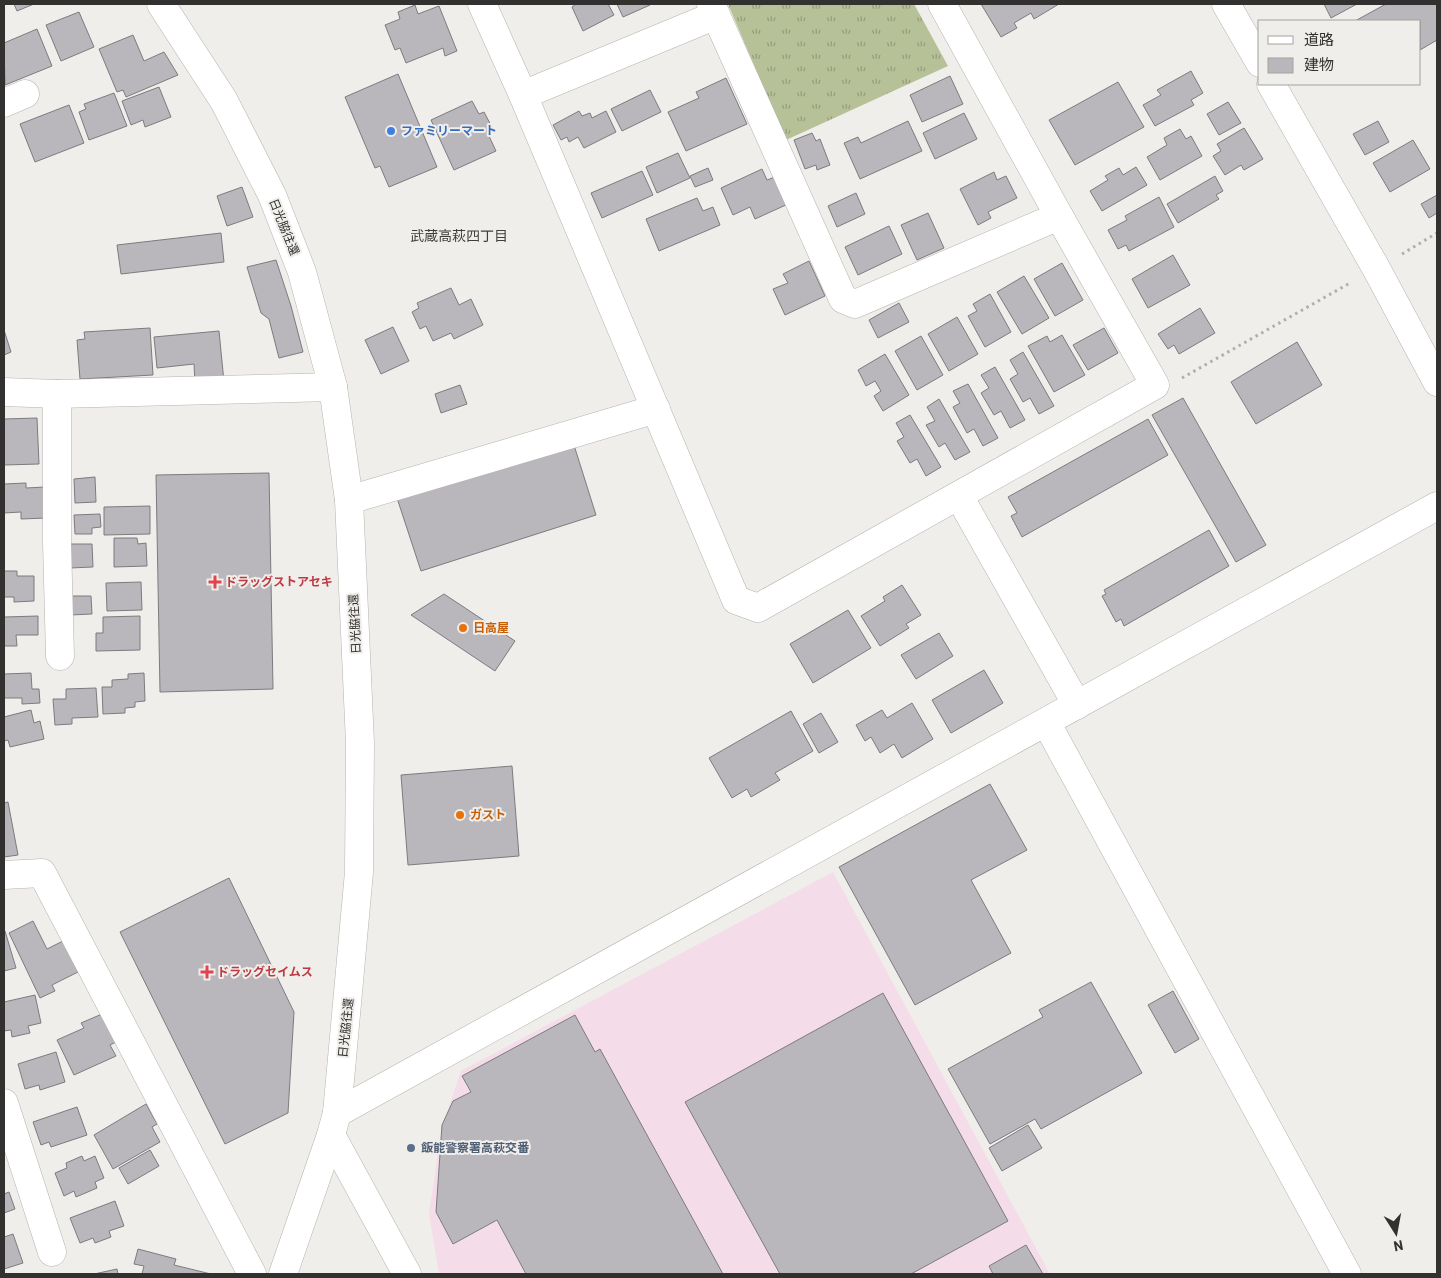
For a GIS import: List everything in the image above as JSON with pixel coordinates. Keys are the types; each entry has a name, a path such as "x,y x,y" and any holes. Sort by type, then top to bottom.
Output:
{"street":[{"name":"日光脇往還","path":"161,4 224,101 272,195 302,272 333,387 349,500 360,743 359,872 334,1124 283,1274"},
{"path":"482,4 523,95 736,600 758,608 1155,385 942,4"},
{"path":"1226,4 1258,60"},
{"path":"523,95 714,9 843,299 855,304 1059,216"},
{"path":"1272,85 1376,268 1437,382"},
{"path":"4,392 57,394 333,387"},
{"path":"57,394 46,544 60,656"},
{"path":"349,500 656,409"},
{"path":"959,496 1077,705"},
{"path":"407,1274 334,1124 1046,722 1437,506"},
{"path":"1046,722 1347,1274"},
{"path":"4,875 42,873 252,1274"},
{"path":"4,1103 52,1252"}],"path":[{"path":"1155,385 1174,382 1437,233"}],"shaded area":[{"path":"833,872 1050,1274 439,1274 429,1214 442,1126 461,1071"}],"green space":[{"path":"728,4 914,4 948,66 786,140"}],"building":[{"path":"14,4 34,4 17,11"},
{"path":"576,4 608,4 614,15 583,31 572,7"},
{"path":"617,4 649,4 650,5 623,17"},
{"path":"981,4 1059,4 1034,19 1031,13 1014,23 1017,28 1001,37"},
{"path":"1324,4 1357,4 1331,18"},
{"path":"1386,4 1437,4 1437,40 1421,49 1421,20 1357,20"},
{"path":"415,5 418,14 439,6 457,51 445,56 443,48 406,63 400,48 395,50 385,25 400,19 398,12"},
{"path":"79,12 94,47 61,61 46,25"},
{"path":"37,29 52,66 5,85 4,43"},
{"path":"133,35 144,61 164,52 178,75 126,97 123,90 117,92 99,49"},
{"path":"1191,71 1203,93 1191,100 1194,105 1155,126 1143,105 1161,95 1157,90"},
{"name":"ファミリーマート","path":"398,74 437,167 389,187 380,166 375,168 345,97"},
{"path":"950,76 963,104 922,122 910,95"},
{"path":"726,78 747,124 686,151 668,112 699,98 696,92"},
{"path":"1118,82 1144,127 1075,165 1049,120"},
{"path":"159,87 171,117 145,127 143,120 131,125 122,101"},
{"path":"650,90 661,112 622,131 611,109"},
{"path":"114,93 127,126 89,140 79,112 86,109 84,104"},
{"path":"472,101 479,114 484,112 494,131 488,134 496,151 454,170 431,120"},
{"path":"1228,102 1241,123 1219,135 1207,114"},
{"path":"69,105 84,143 35,162 20,124"},
{"path":"579,111 582,116 590,113 592,118 606,111 616,132 584,148 578,137 569,142 567,137 561,140 553,125"},
{"path":"964,113 977,139 935,159 923,133"},
{"path":"908,121 922,151 860,179 844,143 858,137 861,143"},
{"path":"1378,121 1389,142 1365,155 1353,134"},
{"path":"1244,128 1263,159 1244,170 1241,165 1225,175 1213,156 1221,151 1217,144"},
{"path":"1180,129 1186,139 1191,136 1202,156 1160,180 1147,157 1167,145 1164,138"},
{"path":"812,133 816,141 820,139 830,165 817,170 816,165 805,169 794,140"},
{"path":"1413,140 1430,169 1390,192 1373,163"},
{"path":"678,153 690,178 657,193 646,167"},
{"path":"1136,167 1147,185 1102,211 1090,191 1108,180 1105,176 1119,168 1123,175"},
{"path":"708,168 713,180 695,187 690,176"},
{"path":"762,169 767,180 775,177 788,204 755,219 750,207 733,215 721,188"},
{"path":"642,171 653,195 602,218 591,193"},
{"path":"994,172 997,180 1006,176 1017,198 988,212 991,218 978,225 960,189"},
{"path":"1215,176 1223,191 1216,195 1219,199 1178,223 1167,204"},
{"path":"242,187 253,217 227,226 217,196"},
{"path":"856,193 865,214 837,227 828,206"},
{"path":"1437,195 1437,213 1429,218 1421,204"},
{"path":"1159,197 1174,227 1129,251 1126,245 1118,249 1108,230 1127,220 1125,216"},
{"path":"697,198 703,211 713,207 720,225 659,251 646,219"},
{"path":"928,213 944,248 917,260 901,225"},
{"path":"889,226 902,254 858,275 845,247"},
{"path":"221,233 224,262 121,274 117,245"},
{"path":"1173,255 1190,285 1148,308 1132,279"},
{"path":"276,260 303,352 279,358 269,319 261,313 247,267"},
{"path":"809,261 825,296 785,315 773,289 788,283 783,274"},
{"path":"1062,263 1083,300 1055,316 1034,279"},
{"path":"1024,276 1049,318 1022,334 997,292"},
{"path":"451,288 459,305 471,299 483,325 454,339 451,333 433,341 426,326 420,329 412,312 419,308 417,303"},
{"path":"990,294 1011,332 985,347 968,316 977,311 973,304"},
{"path":"899,303 909,322 878,338 869,320"},
{"path":"1200,308 1215,333 1179,354 1174,345 1168,349 1158,334"},
{"path":"957,317 978,354 949,371 928,334"},
{"path":"393,327 409,361 381,374 365,340"},
{"path":"150,328 153,375 80,379 77,340 85,339 84,332"},
{"path":"1104,328 1118,353 1088,370 1073,345"},
{"path":"4,330 11,352 4,355"},
{"path":"219,331 224,382 195,384 194,364 157,368 154,337"},
{"path":"1062,335 1085,375 1054,392 1028,346 1047,336 1050,342"},
{"path":"921,336 943,375 917,390 895,351"},
{"path":"1297,342 1322,385 1256,424 1231,382"},
{"path":"1023,352 1054,406 1039,414 1030,398 1023,402 1010,379 1018,374 1010,360"},
{"path":"885,354 909,395 883,411 874,396 881,391 875,381 866,386 858,370"},
{"path":"995,367 1025,420 1010,428 1001,411 994,415 981,393 989,388 981,375"},
{"path":"968,384 998,438 983,446 974,429 967,433 953,407 960,403 953,391"},
{"path":"460,385 467,404 441,413 435,394"},
{"path":"1183,398 1266,545 1236,562 1152,415"},
{"path":"939,399 970,452 955,460 945,443 939,447 926,425 935,421 927,407"},
{"path":"910,415 941,467 926,476 917,459 910,463 897,441 904,437 896,423"},
{"path":"37,418 39,464 4,465 4,419"},
{"path":"1148,419 1168,455 1022,537 1011,516 1017,513 1008,497"},
{"path":"573,442 596,515 421,571 397,498"},
{"name":"ドラッグストアセキ","path":"269,473 273,689 160,692 156,475"},
{"path":"95,477 96,502 75,503 74,479"},
{"path":"26,483 26,488 45,487 46,518 21,519 21,512 4,513 4,484"},
{"path":"150,506 150,534 104,535 104,507"},
{"path":"100,514 101,527 92,528 92,534 75,534 74,515"},
{"path":"1209,530 1229,566 1124,626 1121,619 1116,622 1102,596 1106,594 1104,590"},
{"path":"114,538 137,538 138,544 146,543 147,566 114,567"},
{"path":"69,544 92,544 93,567 70,568"},
{"path":"4,571 17,571 17,576 34,576 34,601 14,602 14,597 4,597"},
{"path":"141,582 142,610 107,611 106,583"},
{"path":"902,585 921,615 906,624 909,628 880,646 861,616 885,601 883,597"},
{"name":"日高屋","path":"444,594 515,641 495,671 411,615"},
{"path":"69,596 91,596 92,614 70,615"},
{"path":"848,610 871,648 813,683 790,644"},
{"path":"38,616 38,635 16,635 17,646 4,646 4,617"},
{"path":"140,616 140,650 96,651 96,633 103,633 103,617"},
{"path":"939,633 953,656 916,679 901,655"},
{"path":"984,670 1003,703 951,733 932,700"},
{"path":"31,673 32,689 39,689 40,703 22,704 22,698 4,698 4,674"},
{"path":"144,673 145,701 135,702 135,707 125,708 125,713 103,714 102,687 112,687 112,680 128,679 128,674"},
{"path":"96,688 98,717 72,718 72,724 55,725 53,699 66,699 66,689"},
{"path":"912,703 933,739 902,758 894,744 880,753 871,737 865,741 856,725 882,710 887,718"},
{"path":"31,710 34,723 40,721 44,739 10,747 8,740 4,741 4,717"},
{"path":"791,711 813,751 775,773 780,780 751,797 747,789 732,798 709,758"},
{"path":"821,713 838,742 819,753 803,724"},
{"name":"ガスト","path":"512,766 519,856 408,865 401,775"},
{"path":"990,784 1027,850 971,880 1011,953 915,1005 839,867"},
{"path":"8,802 18,855 4,857 4,803"},
{"name":"ドラッグセイムス","path":"229,878 294,1012 288,1113 225,1144 120,932"},
{"path":"33,921 47,949 63,941 78,972 52,985 55,991 40,998 9,933"},
{"path":"4,931 16,968 4,971"},
{"path":"1091,982 1142,1073 1041,1129 1035,1119 990,1144 948,1069 1043,1017 1039,1010"},
{"path":"1173,991 1199,1039 1175,1053 1148,1005"},
{"path":"883,993 1008,1221 911,1274 780,1274 685,1102"},
{"path":"35,995 41,1023 28,1026 30,1033 12,1037 11,1030 4,1031 4,1002"},
{"path":"102,1014 116,1042 110,1045 116,1056 74,1075 57,1040 84,1028 81,1023"},
{"path":"575,1015 595,1052 600,1049 723,1274 526,1274 497,1220 453,1244 436,1212 442,1125 453,1101 471,1092 462,1076"},
{"path":"56,1052 65,1082 40,1090 39,1085 25,1089 18,1064"},
{"path":"146,1104 157,1124 152,1127 160,1142 113,1169 94,1135"},
{"path":"77,1107 87,1135 51,1147 49,1142 41,1145 33,1122"},
{"path":"1028,1125 1042,1148 1002,1171 989,1148"},
{"path":"150,1150 159,1166 128,1184 119,1168"},
{"path":"82,1156 84,1161 95,1156 104,1178 95,1182 97,1188 76,1197 74,1191 64,1196 55,1173 67,1168 66,1163"},
{"path":"9,1192 15,1209 4,1213 4,1194"},
{"path":"115,1201 124,1226 109,1231 111,1237 95,1243 93,1238 80,1243 70,1218"},
{"path":"13,1234 23,1263 4,1269 4,1237"},
{"path":"1026,1245 1043,1274 993,1274 989,1266"},
{"path":"138,1249 176,1259 174,1265 211,1274 142,1274 144,1266 134,1264"},
{"path":"117,1269 118,1274 94,1274"}],"place":[{"name":"ファミリーマート","path":"391,131"},
{"name":"ドラッグストアセキ","path":"215,582"},
{"name":"日高屋","path":"463,628"},
{"name":"ガスト","path":"460,815"},
{"name":"ドラッグセイムス","path":"207,972"},
{"name":"飯能警察署高萩交番","path":"411,1148"}],"district":[{"name":"武蔵高萩四丁目","path":"459,236"}]}
